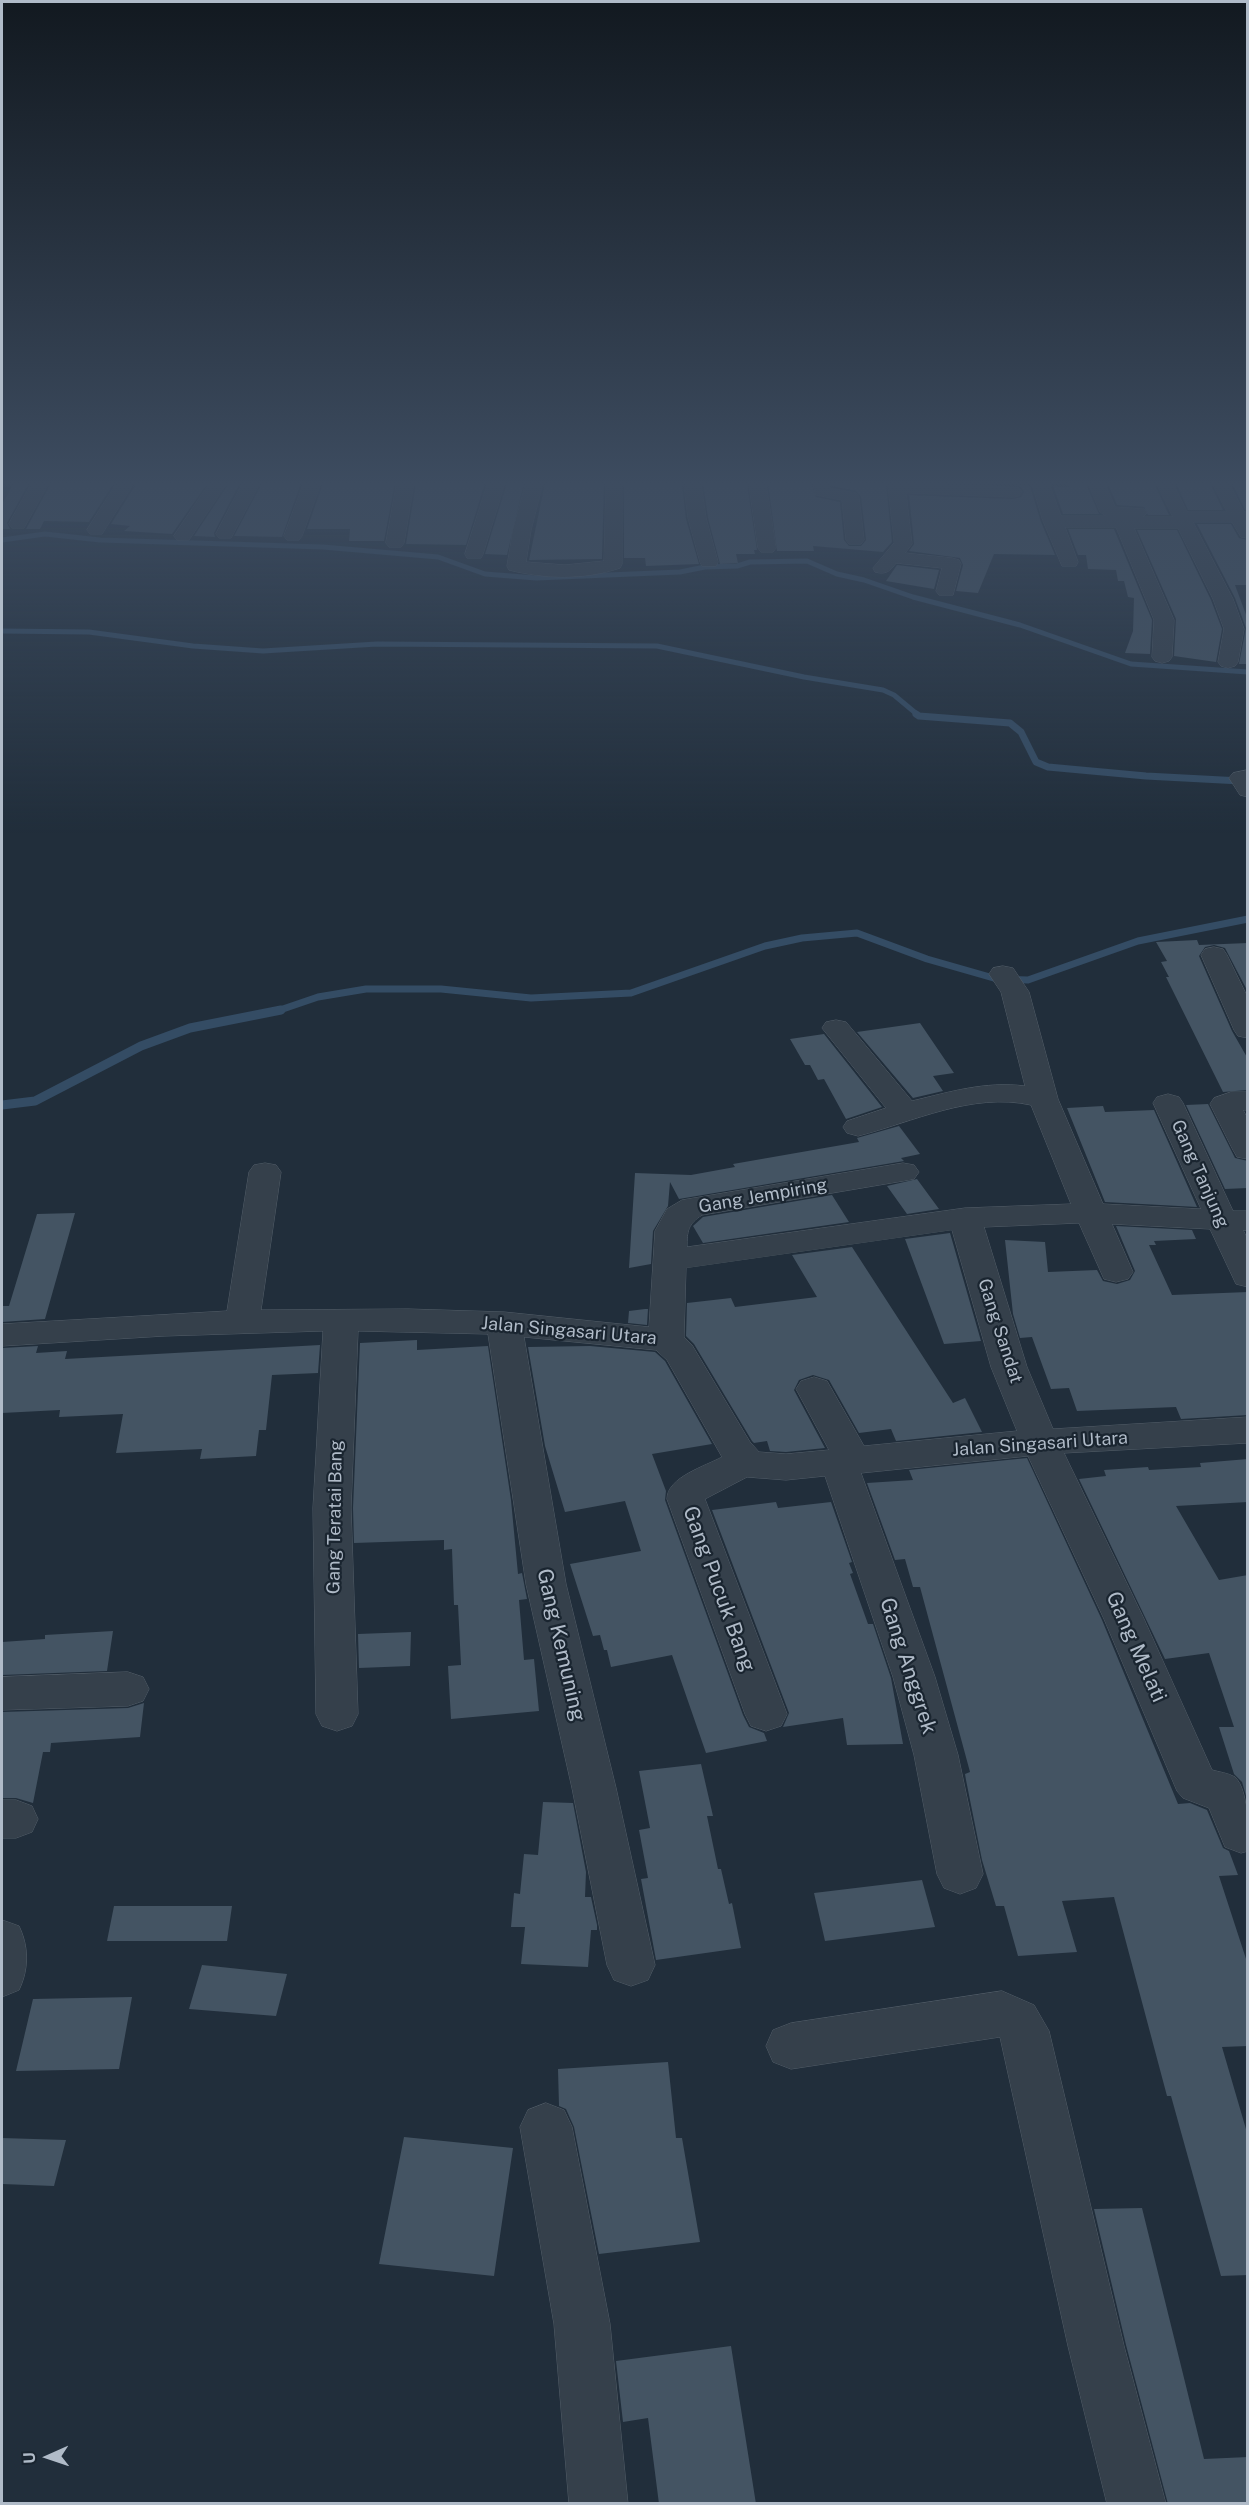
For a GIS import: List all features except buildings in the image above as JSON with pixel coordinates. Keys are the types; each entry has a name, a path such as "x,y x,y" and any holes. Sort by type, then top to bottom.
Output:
{"street":[{"path":"1155,600 1164,620 1162,657"},
{"path":"1223,600 1234,629 1228,662"},
{"path":"1214,955 1248,1030"},
{"path":"1009,983 1043,1099 1116,1272"},
{"path":"836,1028 905,1112"},
{"path":"858,1128 905,1112 989,1092 1021,1092 1043,1099"},
{"path":"1248,1101 1231,1101 1225,1104 1248,1150"},
{"name":"Gang Tanjung","path":"1168,1103 1234,1220 1248,1277"},
{"name":"Gang Jempiring","path":"666,1340 671,1230 675,1220 693,1207 903,1172"},
{"path":"242,1323 265,1173"},
{"path":"670,1260 965,1218 1091,1213 1234,1220"},
{"name":"Gang Sandat","path":"965,1218 1009,1367 1040,1442"},
{"name":"Jalan Singasari Utara","path":"2,1335 341,1320 504,1323 666,1340 680,1353 690,1367 737,1451 746,1461 767,1467 1040,1442 1248,1430"},
{"name":"Gang Teratai Bang","path":"337,1714 332,1508 341,1320"},
{"name":"Gang Kemuning","path":"504,1323 546,1584 594,1788 631,1965"},
{"name":"Gang Anggrek","path":"814,1389 846,1461 914,1677 936,1755 960,1874"},
{"name":"Gang Melati","path":"1040,1442 1124,1619 1189,1767 1191,1778 1196,1786 1219,1790 1227,1798 1241,1834"},
{"name":"Gang Pucuk Bang","path":"746,1461 691,1490 686,1494 686,1499 766,1714"},
{"path":"2,1695 128,1689"},
{"path":"2,1941 2,1975"},
{"path":"791,2046 1002,2013 1017,2021 1024,2031 1096,2346 1137,2504"},
{"path":"546,2127 582,2324 599,2504"}],"waterway":[{"path":"924,600 1020,625 1131,664 1248,672"},
{"path":"2,631 89,632 193,646 263,651 377,644 657,646 804,677 883,690 894,695 918,715"},
{"path":"916,714 1010,723 1021,732 1036,762 1048,767 1146,776 1241,781"},
{"path":"278,1011 318,997 366,989 441,989 531,998 631,993 765,946 802,938 857,933 927,959 997,979 1028,980 1138,941 1248,919"},
{"path":"2,1105 35,1101 141,1046 190,1028 278,1011"}]}
